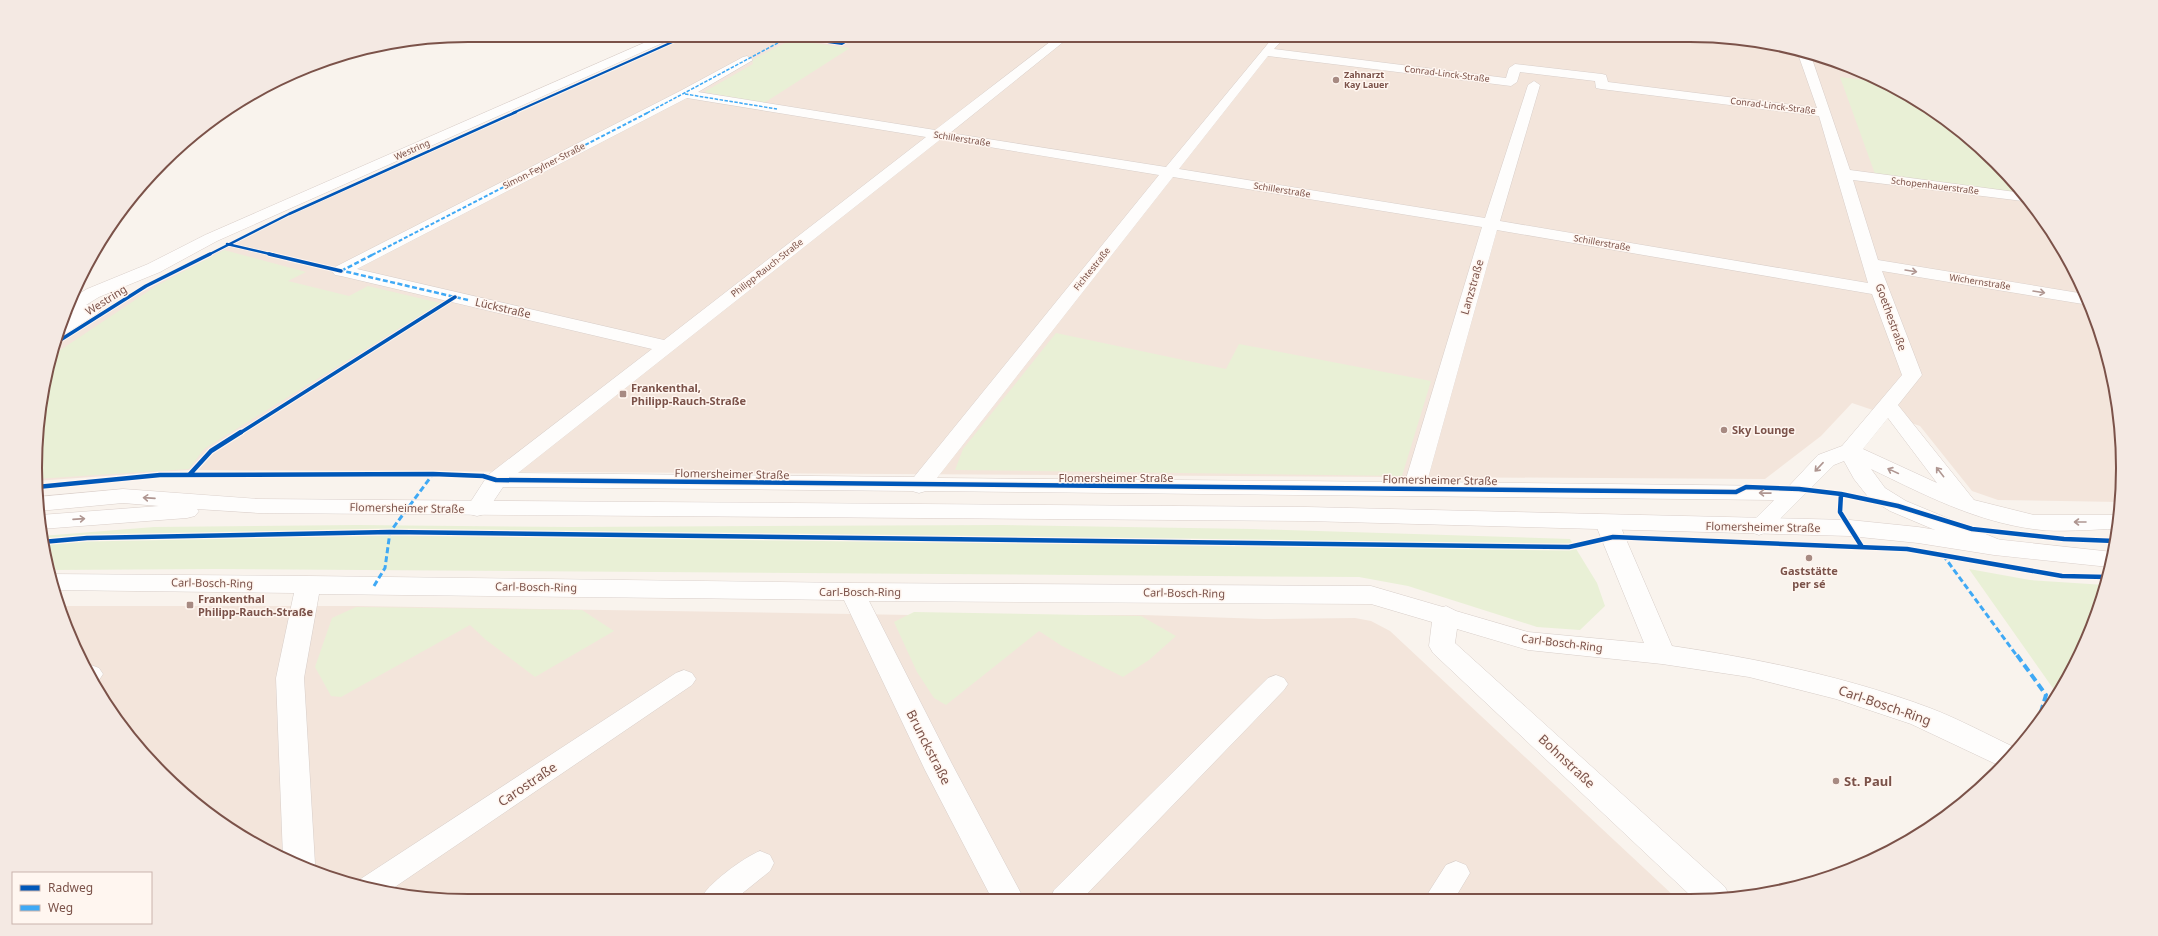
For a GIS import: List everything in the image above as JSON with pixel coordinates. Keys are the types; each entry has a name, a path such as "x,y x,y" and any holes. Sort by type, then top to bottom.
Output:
{"street":[{"name":"Westring","path":"67,324 154,268 211,238 656,42"},
{"name":"Philipp-Rauch-Straße","path":"477,509 496,480 1057,42"},
{"name":"Fichtestraße","path":"919,486 1274,42"},
{"name":"Conrad-Linck-Straße","path":"1265,52 1541,86"},
{"name":"Goethestraße","path":"1759,527 1795,494 1826,460 1850,451 1912,375 1879,290 1825,113 1806,59"},
{"name":"Simon-Feylner-Straße","path":"341,271 685,94 747,60"},
{"name":"Conrad-Linck-Straße","path":"1511,82 1515,68 1602,78 1597,89 1825,113"},
{"name":"Lanzstraße","path":"1414,489 1491,224 1541,86"},
{"name":"Schillerstraße","path":"685,94 1491,224 1879,290"},
{"name":"Schopenhauerstraße","path":"1843,174 2018,197"},
{"name":"Wichernstraße","path":"1872,264 2081,299"},
{"name":"Westring","path":"74,305 93,293 154,268"},
{"name":"Lückstraße","path":"341,271 666,346"},
{"path":"1888,405 1966,505"},
{"name":"Flomersheimer Straße","path":"1850,451 1865,479 1877,493 1898,506 1994,547"},
{"path":"1850,451 1966,505 2003,516 2034,522 2112,522"},
{"name":"Flomersheimer Straße","path":"496,480 919,486 1414,489 1795,494"},
{"name":"Flomersheimer Straße","path":"44,504 123,496 258,506 477,509 1299,514 1875,530 1994,547 2106,558"},
{"name":"Flomersheimer Straße","path":"46,522 258,506"},
{"path":"1607,523 1662,654"},
{"name":"Carl-Bosch-Ring","path":"58,582 852,592 1371,595 1446,615 1528,640 1662,654 1749,667 1839,689 1921,716 2005,755"},
{"path":"299,859 290,678 308,584"},
{"name":"Brunckstraße","path":"852,592 940,770 1005,894"},
{"name":"Bohnstraße","path":"1446,615 1442,646 1710,893"}],"lane":[{"name":"Carostraße","path":"377,884 684,679"},
{"path":"1069,894 1276,684"},
{"path":"721,894 760,863"},
{"path":"1442,894 1456,873"}],"shaded area":[{"path":"677,42 1690,42 1718,43 1773,50 1853,74 1903,99 1927,114 1971,148 2010,187 2028,209 2059,255 2072,280 2084,305 2101,358 2108,385 2115,440 2116,468 2114,502 1998,500 1972,491 1920,426 1852,403 1821,436 1765,479 189,470 42,481 43,440 46,412 50,385 63,338 71,332 211,253 317,203"},
{"path":"65,606 357,606 911,615 1143,615 1264,619 1355,618 1371,621 1390,631 1672,894 468,894 440,893 385,886 331,871 305,862 280,850 231,822 187,788 148,749 114,705 86,656 74,631"}],"green space":[{"path":"787,42 806,42 850,48 764,103 704,92 753,64 752,60"},
{"path":"1840,77 1866,80 1903,99 1927,114 1971,148 2014,192 1875,174"},
{"path":"224,250 306,272 288,281 349,296 368,286 440,303 204,449 189,469 42,479 43,440 46,412 50,385 59,351 156,286"},
{"path":"1056,333 1226,369 1239,344 1431,381 1402,476 955,470 963,449"},
{"path":"357,525 571,527 1002,525 1252,529 1570,539 1597,583 1605,606 1580,630 1537,627 1408,586 1359,577 216,569 55,570 48,536 154,527"},
{"path":"1969,569 2030,580 2099,585 2084,631 2054,689"},
{"path":"356,607 582,610 614,631 535,677 486,640 470,625 341,697 331,696 315,667 332,618"},
{"path":"914,612 1141,616 1176,636 1149,660 1123,677 1062,646 1039,631 946,705 934,698 917,672 894,622"}],"marked path":[{"path":"341,271 685,94 780,42"},
{"path":"685,94 777,109"},
{"path":"339,270 468,300"},
{"path":"374,586 385,568 390,532 433,474"},
{"path":"1943,555 2046,695 2042,707"}],"cycle path":[{"path":"63,338 146,286 289,214 672,42"},
{"path":"827,42 842,44 845,42"},
{"path":"227,244 341,271"},
{"path":"190,474 211,451 455,297"},
{"path":"43,486 160,475 433,474 483,476 496,480 1736,492 1746,487 1799,489 1841,494 1898,506 1972,529 2064,539 2110,541"},
{"path":"1841,494 1840,512 1862,547"},
{"path":"49,541 87,538 390,532 1569,547 1613,537 1907,549 2062,576 2101,577"}],"place":[{"name":"Zahnarzt Kay Lauer","path":"1336,80"},
{"name":"Frankenthal, Philipp-Rauch-Straße","path":"623,394"},
{"name":"Sky Lounge","path":"1724,430"},
{"name":"Gaststätte per sé","path":"1809,558"},
{"name":"Frankenthal Philipp-Rauch-Straße","path":"190,605"},
{"name":"St. Paul","path":"1836,781"}]}
